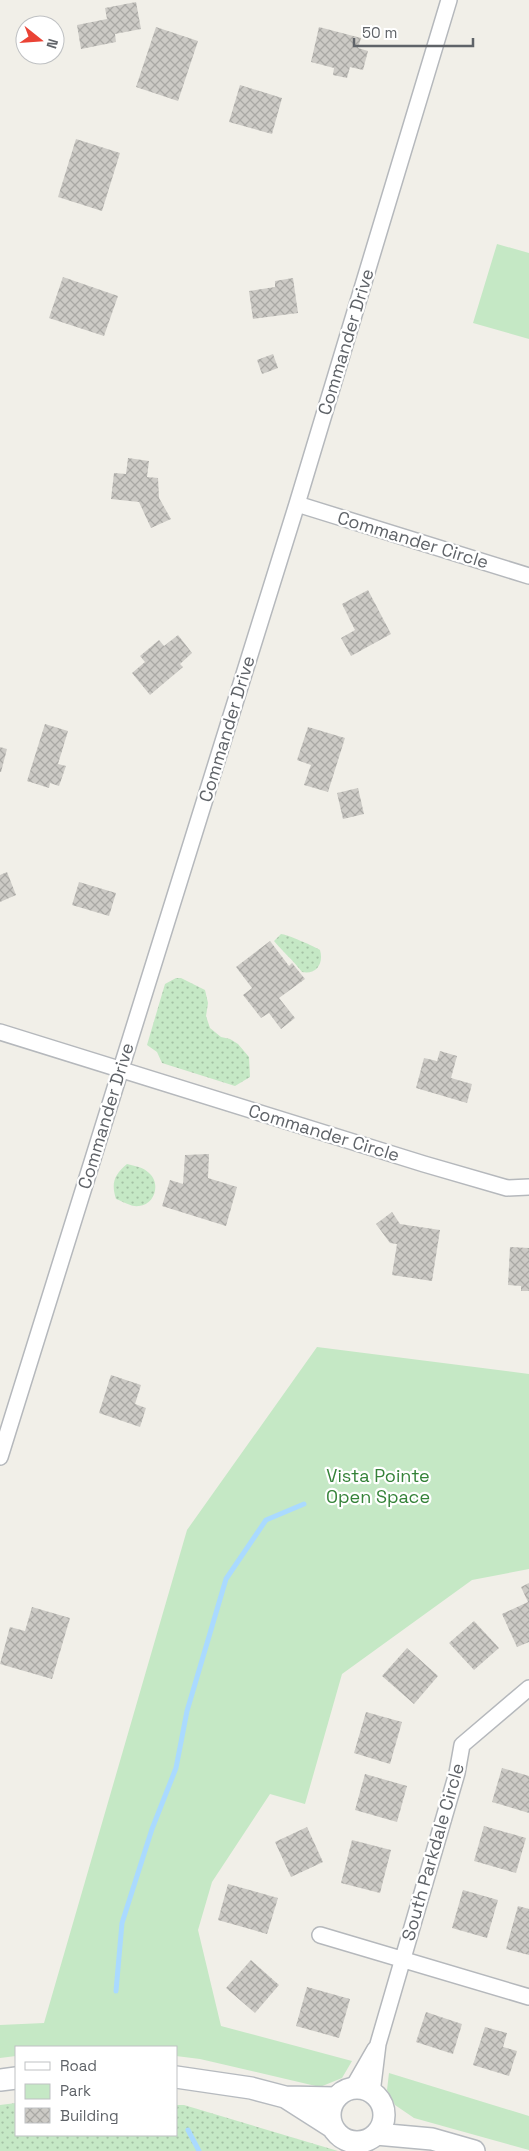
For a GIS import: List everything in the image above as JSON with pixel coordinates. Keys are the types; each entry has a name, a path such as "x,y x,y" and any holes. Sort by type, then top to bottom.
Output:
{"street":[{"name":"Commander Drive","path":"0,1457 297,504 450,0"},
{"name":"Commander Circle","path":"297,504 529,576"},
{"name":"Commander Circle","path":"0,1032 507,1188 529,1187"},
{"name":"South Parkdale Circle","path":"372,2093 378,2044 457,1773 462,1745 529,1688"},
{"path":"320,1935 529,1997"},
{"name":"South Parkdale Circle","path":"344,2093 378,2044"},
{"path":"178,2077 242,2086 285,2097 332,2127 337,2134 352,2142 361,2142 376,2134 381,2128 384,2112 382,2104 372,2093 359,2088 344,2093 285,2097"},
{"path":"0,2080 15,2078"},
{"path":"332,2127 330,2111 344,2093"},
{"path":"384,2112 432,2139"},
{"path":"376,2134 432,2139 474,2151"}],"green space":[{"path":"497,244 529,253 529,339 473,323"},
{"path":"281,934 320,950 321,960 318,967 311,972 302,972 274,941"},
{"path":"176,978 181,978 205,990 208,1003 206,1016 210,1028 221,1037 230,1039 238,1044 249,1057 250,1077 235,1086 162,1063 157,1052 147,1045 165,984"},
{"path":"127,1164 144,1169 153,1177 155,1182 154,1193 145,1205 133,1206 116,1199 114,1184 116,1176"},
{"name":"Vista Pointe Open Space","path":"317,1347 529,1374 529,1569 472,1580 342,1674 305,1804 270,1794 212,1882 198,1930 221,2026 352,2061 342,2078 320,2087 200,2059 178,2056 178,2046 15,2046 15,2056 0,2058 0,2025 44,2023 187,1530"},
{"path":"389,2073 529,2116 529,2150 414,2118 395,2105 387,2090"},
{"path":"15,2103 15,2136 178,2136 178,2105 184,2105 338,2151 0,2151 0,2105"}],"building":[{"path":"136,2 141,29 115,34 116,42 81,49 77,25 107,19 105,8"},
{"path":"156,27 198,41 178,101 136,87"},
{"path":"319,27 361,38 358,48 368,51 363,70 350,67 347,78 333,75 334,68 311,62"},
{"path":"240,85 282,98 272,134 229,122"},
{"path":"76,139 120,153 102,211 58,197"},
{"path":"63,277 118,296 104,336 49,318"},
{"path":"293,278 298,313 253,319 249,291 275,287 275,281"},
{"path":"273,354 278,368 262,374 257,360"},
{"path":"128,458 149,461 147,477 158,478 159,498 171,519 151,528 139,502 111,499 114,473 126,474"},
{"path":"368,590 391,634 351,656 341,638 355,630 342,604"},
{"path":"178,635 192,653 180,664 183,667 150,695 132,673 145,662 140,656 159,640 164,646"},
{"path":"45,724 68,731 58,764 66,766 59,786 50,783 49,788 27,781"},
{"path":"308,727 345,738 328,792 304,785 311,765 297,760"},
{"path":"0,747 7,749 1,772 0,772"},
{"path":"358,788 364,814 343,819 337,793"},
{"path":"7,872 16,895 0,902 0,875"},
{"path":"79,882 116,893 109,916 72,905"},
{"path":"270,941 289,966 292,963 305,979 279,998 295,1018 281,1029 269,1013 261,1018 243,995 252,988 236,967"},
{"path":"440,1051 457,1056 451,1078 472,1084 467,1103 416,1088 424,1058 437,1061"},
{"path":"209,1154 208,1178 237,1187 226,1226 162,1206 170,1180 183,1184 185,1155"},
{"path":"392,1212 400,1224 440,1230 432,1281 392,1275 397,1244 390,1243 376,1224"},
{"path":"510,1247 529,1248 529,1291 521,1291 521,1286 508,1285"},
{"path":"111,1375 141,1385 135,1404 146,1408 140,1427 99,1413"},
{"path":"529,1583 529,1642 517,1647 502,1614 528,1602 521,1587"},
{"path":"32,1607 70,1618 52,1679 0,1664 10,1627 25,1631"},
{"path":"474,1621 499,1648 474,1670 449,1643"},
{"path":"407,1648 438,1676 414,1704 382,1676"},
{"path":"366,1712 402,1722 390,1764 354,1753"},
{"path":"502,1768 529,1776 529,1813 492,1802"},
{"path":"365,1774 407,1786 397,1822 355,1810"},
{"path":"484,1826 526,1838 516,1873 474,1861"},
{"path":"307,1827 323,1862 291,1877 275,1842"},
{"path":"352,1840 391,1850 380,1893 341,1883"},
{"path":"228,1884 278,1898 267,1934 218,1920"},
{"path":"463,1890 498,1900 487,1938 452,1928"},
{"path":"518,1906 529,1909 529,1955 506,1949"},
{"path":"251,1960 279,1985 255,2013 226,1988"},
{"path":"307,1987 350,1999 339,2038 296,2026"},
{"path":"426,2012 462,2024 453,2054 416,2042"},
{"path":"485,2027 507,2033 503,2047 517,2051 509,2076 473,2065"}],"waterway":[{"path":"116,1991 122,1923 152,1829 176,1768 187,1711 226,1579 266,1520 304,1504"},
{"path":"188,2130 199,2151"}]}
